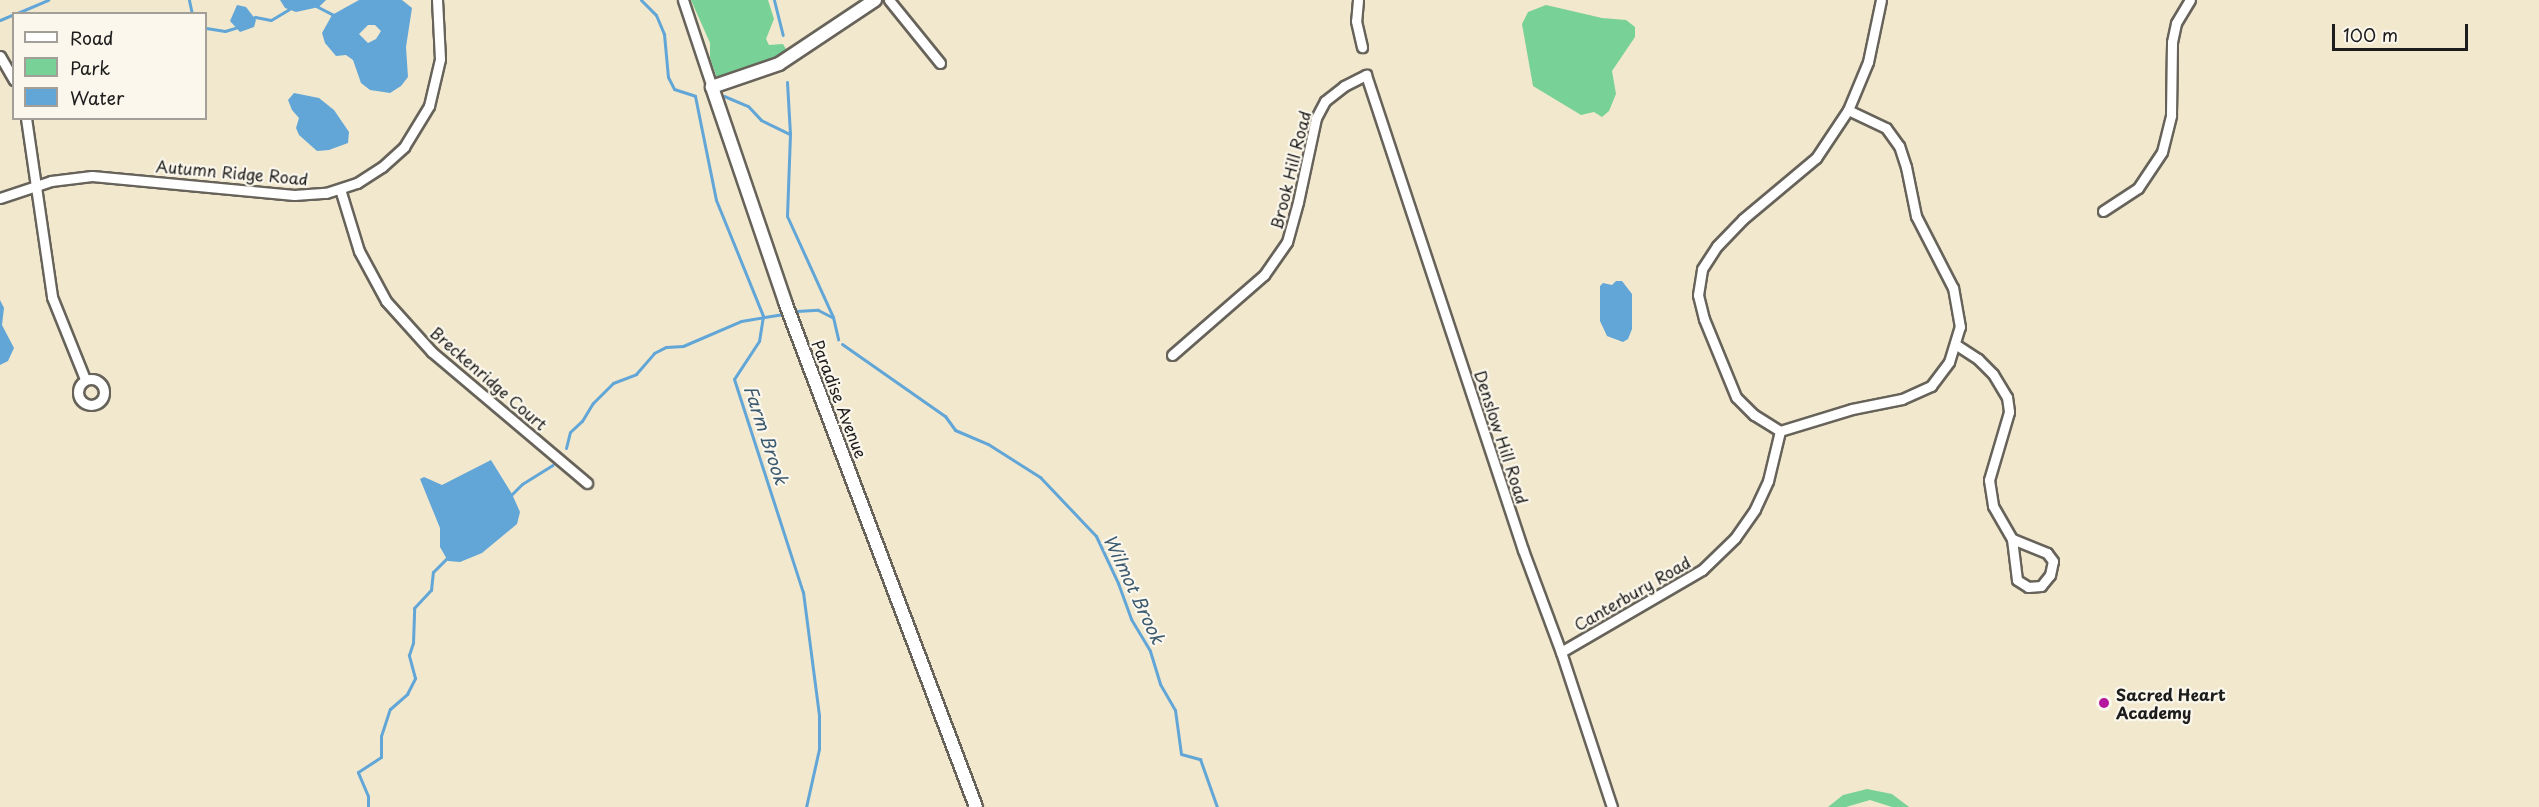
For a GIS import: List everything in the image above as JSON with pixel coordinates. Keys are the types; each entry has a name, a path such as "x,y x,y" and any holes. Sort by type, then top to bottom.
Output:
{"street":[{"name":"Autumn Ridge Road","path":"0,198 36,185 92,176 294,195 340,189 357,183 382,167 404,147 421,123 435,88 440,58 438,0"},
{"name":"Paradise Avenue","path":"683,0 795,329 976,807"},
{"path":"712,87 779,64 875,0"},
{"path":"890,0 940,63"},
{"path":"1358,0 1356,21 1362,47"},
{"path":"1848,110 1886,128 1899,146 1906,166 1916,216 1953,288 1960,327 1949,362 1930,386 1902,399 1852,409 1780,431 1754,415 1736,397 1698,295 1702,269 1717,246 1743,219 1816,158 1848,110 1868,62 1881,0"},
{"path":"2103,211 2121,202 2138,188 2162,152 2170,115 2172,42 2176,23 2190,0"},
{"path":"0,56 12,77"},
{"name":"Brook Hill Road","path":"1172,355 1264,275 1287,242 1316,118 1325,101 1344,86 1366,75"},
{"name":"Denslow Hill Road","path":"1366,75 1523,550 1561,652 1612,807"},
{"path":"26,120 52,297 85,380"},
{"name":"Breckenridge Court","path":"340,189 359,251 386,301 432,352 587,483"},
{"path":"1955,344 1978,359 1993,374 2007,397 2009,412 1989,480 1993,506 2012,539 2017,580 2028,587 2041,586 2050,575 2053,561 2047,553 2012,539"},
{"name":"Canterbury Road","path":"1561,652 1702,570 1735,538 1755,510 1768,481 1780,431"}],"green space":[{"path":"691,0 768,0 774,19 766,39 769,45 783,44 787,51 749,69 717,78 710,58 710,43"},
{"path":"1546,5 1602,18 1626,20 1635,27 1635,37 1612,71 1616,94 1609,111 1602,117 1594,112 1581,115 1533,86 1522,24 1528,12"},
{"path":"1867,789 1892,794 1909,807 1892,807 1870,800 1846,807 1828,807 1843,795"}],"water":[{"path":"280,0 326,0 319,7 296,12 285,8"},
{"path":"359,0 402,0 412,8 406,47 408,77 401,86 390,93 370,90 361,83 353,60 346,55 336,56 325,43 322,33 332,15","holes":["368,25 375,25 381,31 376,39 368,43 359,34"]},
{"path":"237,5 246,7 256,20 254,27 240,32 230,21"},
{"path":"294,93 319,98 334,110 349,132 348,143 329,150 317,151 299,135 296,128 299,118 292,110 288,100"},
{"path":"1616,281 1622,281 1632,294 1632,329 1628,339 1623,342 1607,336 1600,321 1600,286 1603,283 1612,285"},
{"path":"0,300 4,308 2,325 14,348 8,361 0,365"},
{"path":"491,460 520,512 517,524 482,553 460,562 448,561 440,547 440,528 420,479 424,477 442,485"}],"waterway":[{"path":"20,12 48,0"},
{"path":"189,0 192,12"},
{"name":"Farm Brook","path":"641,0 656,15 664,34 668,77 674,89 695,96 716,200 763,316 759,341 734,379 803,592 819,716 819,749 806,807"},
{"name":"Wilmot Brook","path":"774,0 783,35"},
{"path":"316,6 334,15"},
{"path":"252,19 255,17 271,20 289,9"},
{"path":"0,20 12,15"},
{"path":"207,28 225,31 238,27"},
{"name":"Wilmot Brook","path":"787,82 790,134 787,216 833,317 838,339"},
{"path":"724,96 748,106 761,120 790,134"},
{"path":"796,311 818,310 832,317"},
{"path":"566,448 570,432 582,421 593,403 613,383 636,374 654,353 666,347 683,346 741,321 783,314"},
{"name":"Wilmot Brook","path":"842,344 945,416 955,430 988,444 1040,477 1096,536 1118,583 1131,619 1150,651 1160,684 1175,710 1181,754 1200,759 1217,807"},
{"path":"510,496 522,484 553,465"},
{"path":"368,807 368,796 358,772 381,757 381,736 390,709 407,694 415,678 409,655 413,643 414,608 431,590 433,572 447,558"}],"place":[{"name":"Sacred Heart Academy","path":"2104,703"}]}
